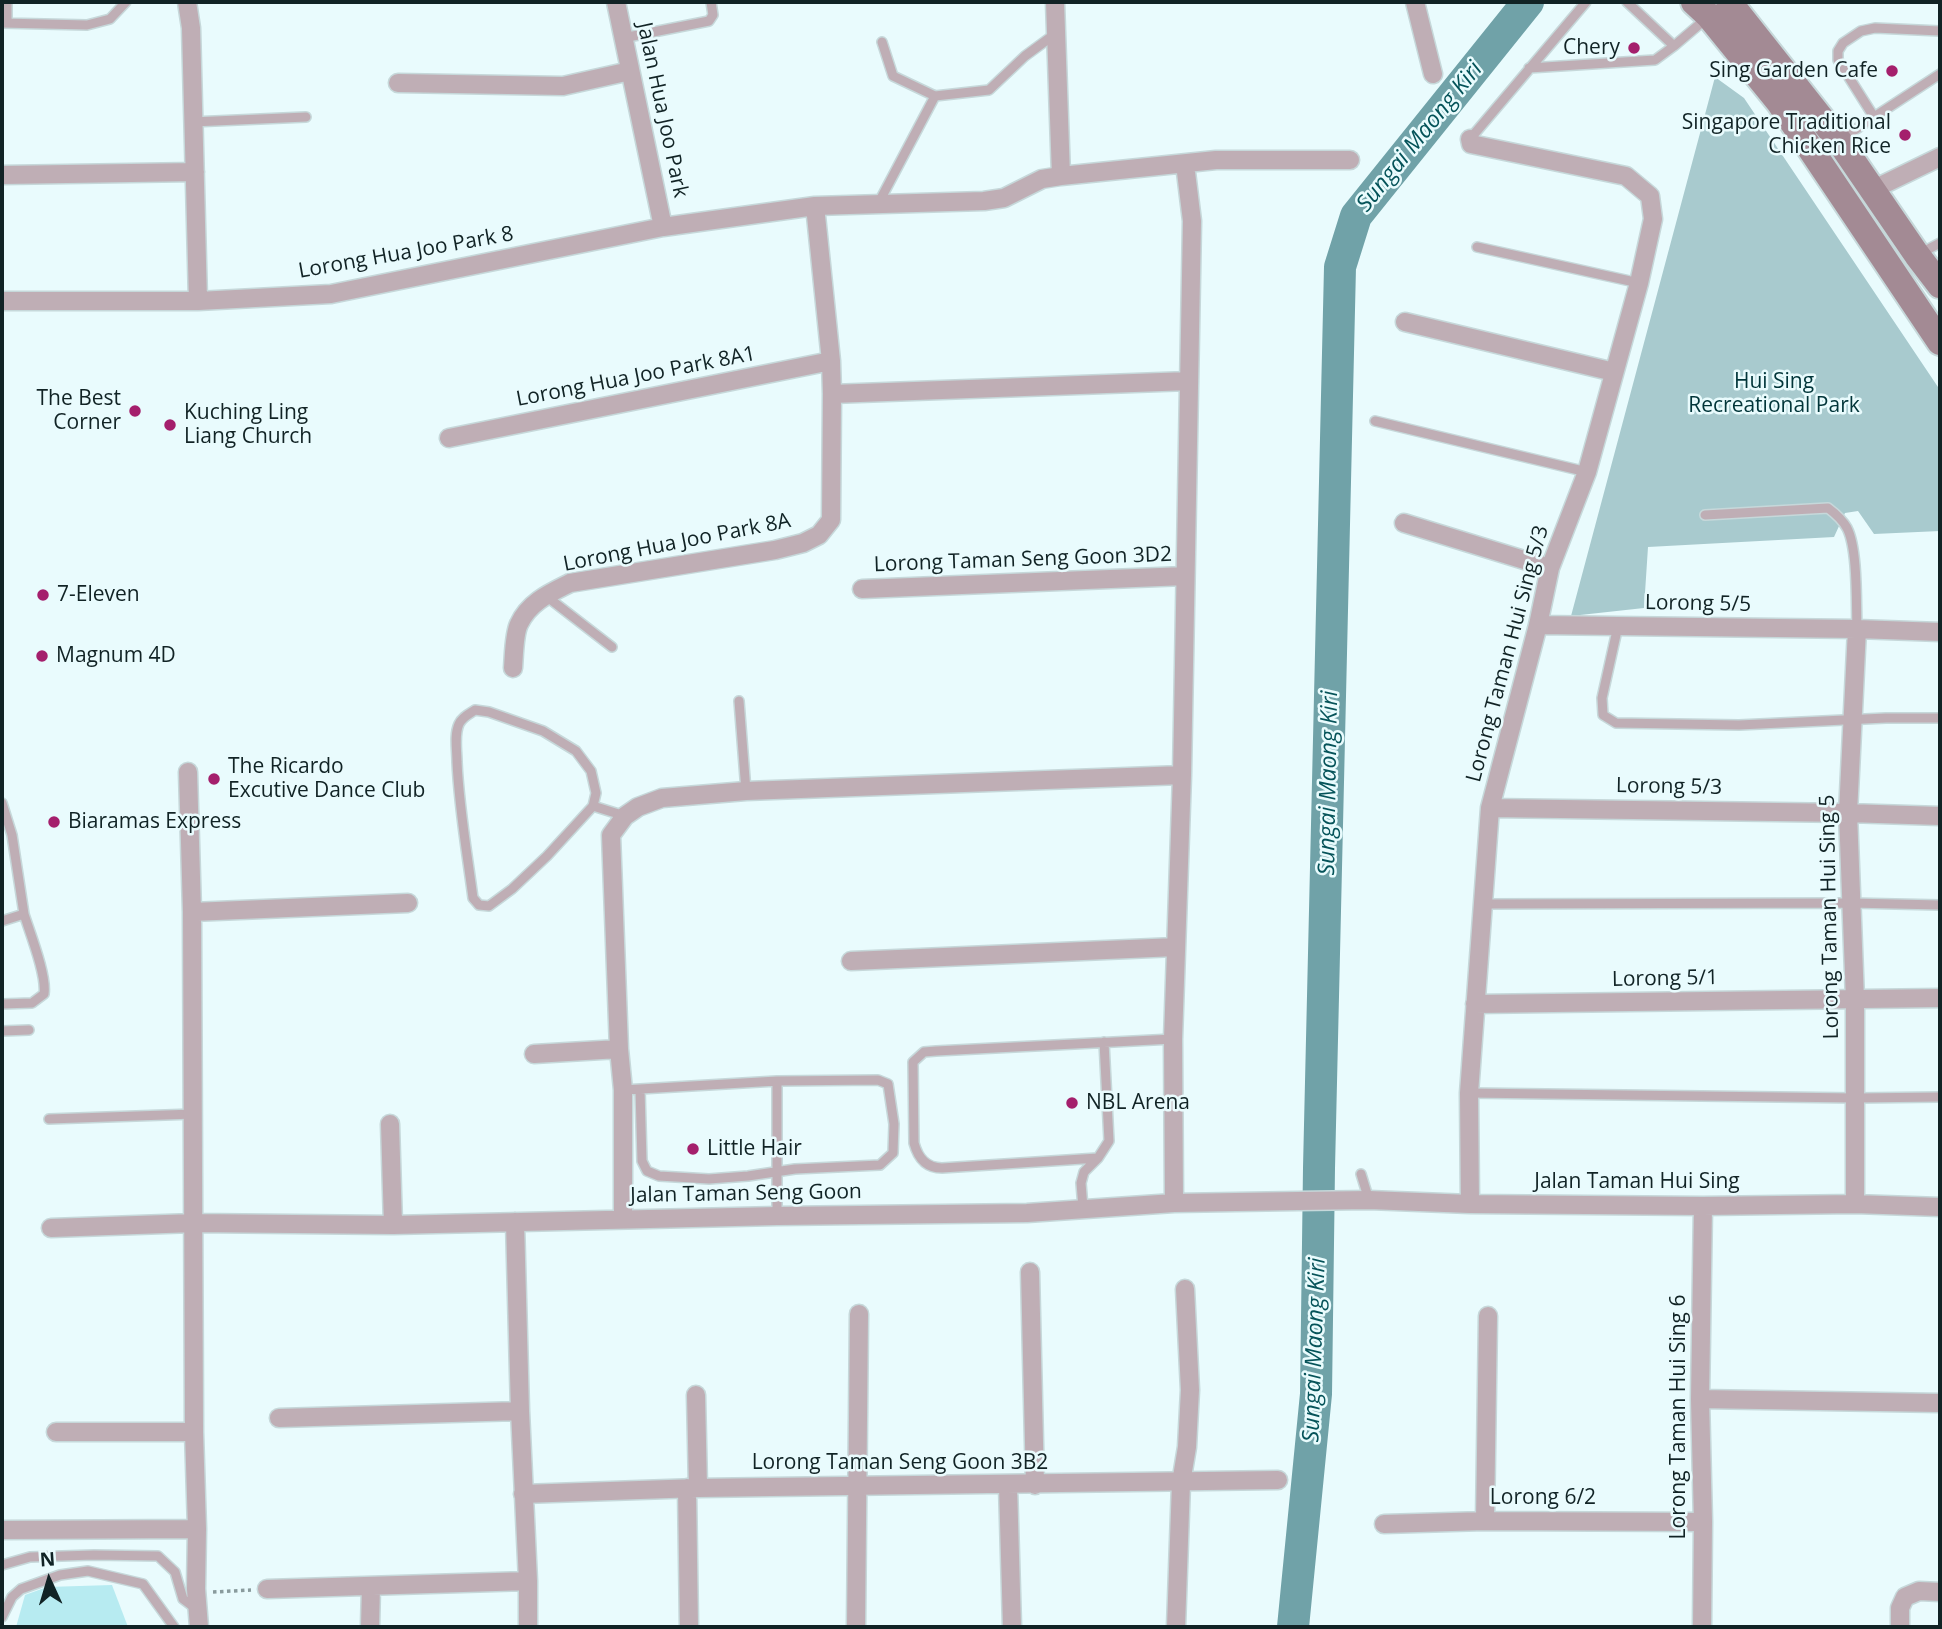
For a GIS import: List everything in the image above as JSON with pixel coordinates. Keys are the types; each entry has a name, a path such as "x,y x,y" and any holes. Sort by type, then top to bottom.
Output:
{"main road":[{"path":"1711,7 1839,141 1872,190 1929,249 1940,285"},
{"path":"1711,7 1779,102 1940,342"}],"street":[{"path":"187,2 191,27 198,301"},
{"name":"Jalan Hua Joo Park","path":"616,2 663,227"},
{"path":"1055,2 1061,176"},
{"path":"1415,2 1433,74"},
{"path":"398,83 563,86 630,71"},
{"name":"Lorong Taman Hui Sing 5/3","path":"1470,139 1471,144 1626,176 1650,196 1653,219 1639,283 1587,471 1550,569 1490,808 1469,1093 1470,1204"},
{"path":"1872,190 1940,157"},
{"name":"Lorong Hua Joo Park 8","path":"2,301 198,301 331,294 663,227 815,206 984,201 1004,198 1042,179 1216,160 1350,160"},
{"path":"1174,1203 1173,1039 1192,221 1185,163"},
{"path":"2,175 195,172"},
{"name":"Lorong Hua Joo Park 8A","path":"513,668 518,625 544,595 570,583 775,550 803,543 819,535 831,520 831,361 815,206"},
{"path":"1405,322 1614,372"},
{"name":"Lorong Hua Joo Park 8A1","path":"449,438 831,361"},
{"path":"832,394 1189,382"},
{"path":"1404,523 1550,569"},
{"name":"Lorong Taman Seng Goon 3D2","path":"862,589 1185,576"},
{"name":"Lorong 5/5","path":"1538,625 1940,632"},
{"name":"Lorong Taman Hui Sing 5","path":"1855,1204 1855,1000 1848,813 1857,629"},
{"path":"188,772 194,1114 194,1432 199,1627"},
{"path":"623,1219 631,1090 620,1049 611,835 625,816 638,807 662,798 746,791 1181,775"},
{"name":"Lorong 5/3","path":"1490,808 1940,816"},
{"path":"192,912 408,903"},
{"path":"850,961 1175,947"},
{"name":"Lorong 5/1","path":"1475,1004 1940,998"},
{"path":"534,1054 620,1049"},
{"path":"390,1124 393,1225"},
{"name":"Jalan Taman Seng Goon","path":"51,1228 194,1223 393,1225 1027,1213 1174,1203 1298,1201"},
{"name":"Jalan Taman Hui Sing","path":"1298,1201 1703,1206 1855,1204 1940,1207"},
{"name":"Lorong Taman Hui Sing 6","path":"1702,1627 1700,1399 1703,1206"},
{"path":"515,1222 528,1627"},
{"path":"1030,1272 1035,1485"},
{"path":"1176,1627 1181,1483 1187,1447 1190,1390 1185,1289"},
{"path":"856,1627 859,1314"},
{"path":"1485,1521 1488,1316"},
{"path":"689,1627 696,1395"},
{"path":"1700,1399 1940,1403"},
{"path":"279,1418 520,1411"},
{"path":"56,1433 194,1432"},
{"name":"Lorong Taman Seng Goon 3B2","path":"523,1494 693,1488 1278,1480"},
{"path":"1008,1485 1012,1627"},
{"name":"Lorong 6/2","path":"1384,1524 1485,1521 1703,1522"},
{"path":"2,1530 197,1529"},
{"path":"267,1589 528,1581"},
{"path":"370,1627 371,1586"},
{"path":"1900,1627 1900,1608 1905,1597 1919,1591 1940,1592"}],"lane":[{"path":"7,2 5,23 87,25 110,19 126,2"},
{"path":"624,38 709,21 713,15 711,2"},
{"path":"1470,139 1586,2"},
{"path":"1628,2 1674,46"},
{"path":"1530,68 1655,60 1674,46 1711,7"},
{"path":"1874,117 1838,60 1838,51 1843,43 1861,31 1875,28 1940,31"},
{"path":"882,42 893,76 935,96 989,90 1025,56 1055,34"},
{"path":"1839,141 1940,74"},
{"path":"878,204 935,96"},
{"path":"192,122 306,117"},
{"path":"1477,247 1639,283"},
{"path":"1375,421 1587,471"},
{"path":"1705,515 1828,508 1839,515 1852,538 1857,629"},
{"path":"544,595 612,647"},
{"path":"1618,625 1602,698 1603,715 1616,723 1740,724 1940,718"},
{"path":"738,701 746,791"},
{"path":"475,710 489,712 543,731 576,751 591,771 596,784 593,806 512,889 489,906 479,905 473,898 460,808 456,737 459,724 475,710"},
{"path":"2,803 12,835 24,914 45,987 44,994 32,1003 2,1004"},
{"path":"593,806 625,816"},
{"path":"1482,904 1940,905"},
{"path":"2,921 24,914"},
{"path":"2,1031 29,1030"},
{"path":"1098,1158 942,1168 925,1164 914,1143 913,1062 925,1052 936,1051 1173,1039"},
{"path":"1083,1208 1081,1183 1084,1172 1098,1158 1109,1141 1104,1042"},
{"path":"878,1080 888,1084 894,1124 893,1153 880,1165 795,1168 709,1179 659,1176 647,1171 642,1161 631,1090 777,1081 878,1080"},
{"path":"777,1081 777,1216"},
{"path":"1469,1093 1940,1097"},
{"path":"49,1119 194,1114"},
{"path":"1361,1174 1369,1200"},
{"path":"2,1565 30,1557 158,1556 175,1572 183,1599 191,1605 197,1598"},
{"path":"2,1617 12,1597 21,1589 60,1575 88,1571 143,1584 174,1627"}],"path":[{"path":"197,1598 267,1589"}],"green space":[{"name":"Hui Sing Recreational Park","path":"1715,77 1744,98 1940,390 1940,531 1874,534 1858,511 1845,513 1834,537 1648,547 1644,608 1571,616"}],"building":[{"path":"112,1585 128,1627 16,1627 25,1595 47,1587"}],"waterway":[{"name":"Sungai Maong Kiri","path":"1293,1627 1316,1394 1340,267 1356,216 1528,2"}],"place":[{"name":"Chery","path":"1634,48"},
{"name":"Sing Garden Cafe","path":"1892,71"},
{"name":"Singapore Traditional Chicken Rice","path":"1905,135"},
{"name":"The Best Corner","path":"135,411"},
{"name":"Kuching Ling Liang Church","path":"170,425"},
{"name":"7-Eleven","path":"43,595"},
{"name":"Magnum 4D","path":"42,656"},
{"name":"The Ricardo Excutive Dance Club","path":"214,779"},
{"name":"Biaramas Express","path":"54,822"},
{"name":"NBL Arena","path":"1072,1103"},
{"name":"Little Hair","path":"693,1149"}]}
